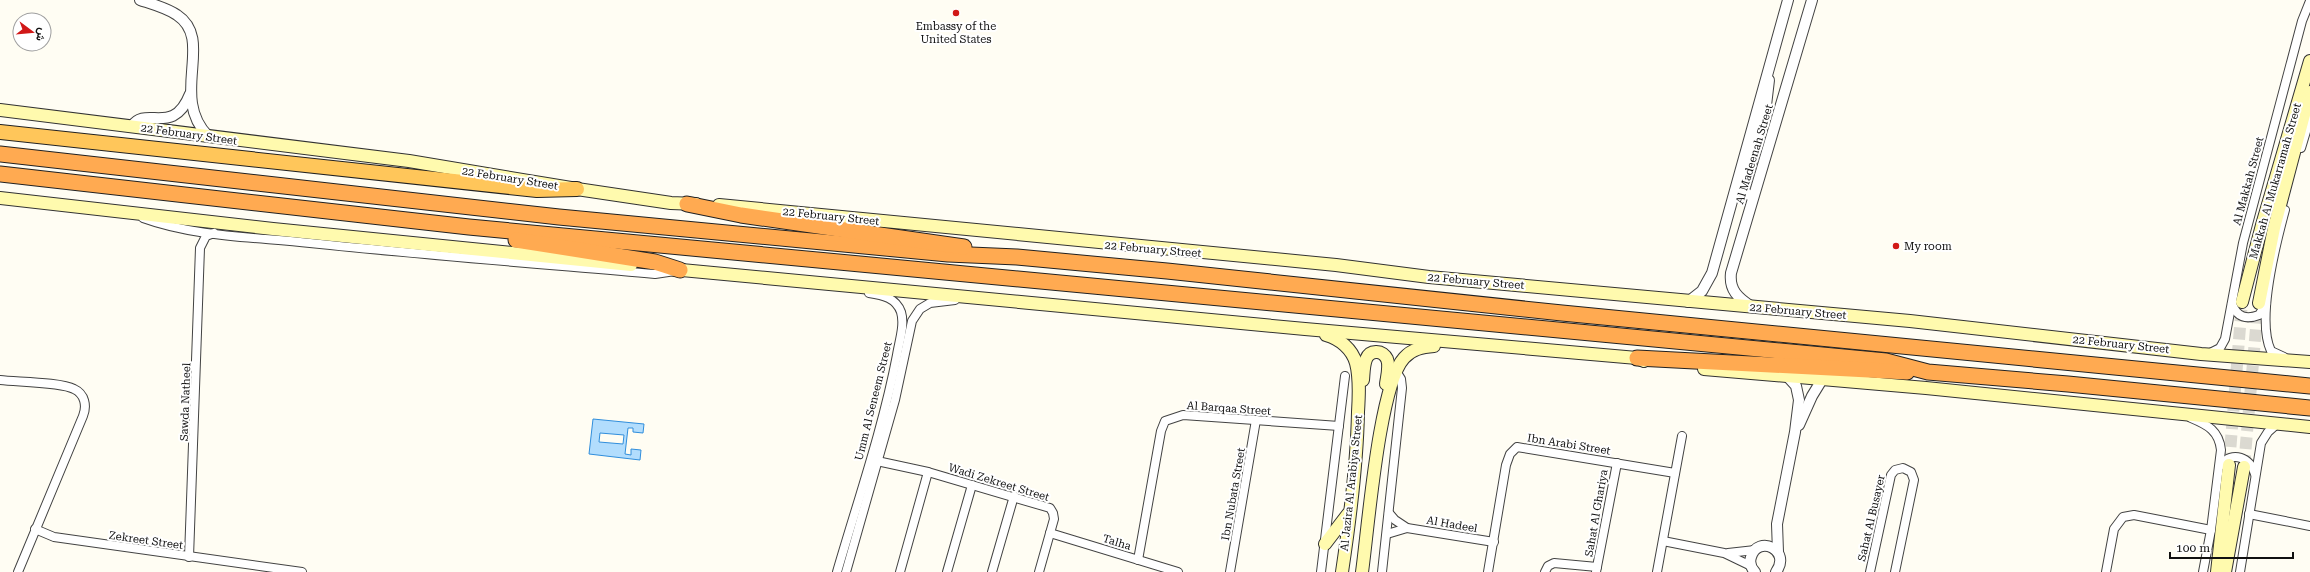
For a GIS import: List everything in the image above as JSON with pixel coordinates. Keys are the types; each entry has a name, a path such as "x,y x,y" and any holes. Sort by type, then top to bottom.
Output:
{"highway":[{"path":"0,132 537,190 577,189"},
{"name":"22 February Street","path":"0,154 567,218 948,254 998,256 1326,286 1570,314 2310,386"},
{"path":"0,174 469,227 1886,361 1928,372"},
{"path":"687,204 741,215 944,243 998,256"},
{"path":"469,227 510,239 655,262 680,270"},
{"path":"1638,358 1876,372 1928,372 2310,408"}],"main road":[{"name":"Makkah Al Mukarramah Street","path":"2237,303 2262,225 2310,61"},
{"name":"Makkah Al Mukarramah Street","path":"2263,303 2274,228 2310,92"},
{"name":"22 February Street","path":"0,106 6,110 409,162 577,189 687,204 748,207 1688,302 1917,322 2201,354 2305,362"},
{"path":"0,198 133,214 680,270 970,296 1454,343 1638,358 1661,365 1824,378 2187,416 2310,427"},
{"name":"Al Jazira Al Arabiya Street","path":"1305,329 1337,339 1348,347 1356,363 1359,387 1358,437 1342,572"},
{"name":"Al Jazira Al Arabiya Street","path":"1362,572 1377,450 1388,396 1396,371 1404,358 1416,349 1454,343"},
{"path":"1358,437 1365,361 1371,353 1378,352 1387,358 1388,366 1378,425 1377,450"},
{"path":"2217,572 2224,467"},
{"path":"2225,572 2244,467"},
{"path":"1326,544 1350,509"}],"street":[{"path":"140,0 177,15 189,28 194,45 190,92 193,112 199,125 208,136"},
{"name":"Al Madeenah Street","path":"1688,302 1702,291 1712,273 1788,0"},
{"name":"Al Madeenah Street","path":"1753,307 1736,294 1730,280 1753,196 1812,0"},
{"name":"Al Makkah Street","path":"2201,354 2214,352 2220,348 2225,339 2237,303 2245,236 2300,28 2310,1"},
{"path":"1753,196 1746,194 1744,189 1765,114 1769,91 1769,66"},
{"path":"132,126 140,119 172,118 184,107 190,92"},
{"path":"2237,303 2240,315 2253,318 2259,315 2277,239 2310,118"},
{"path":"133,214 161,224 185,228 434,256 655,274 680,270"},
{"path":"185,228 196,236 200,248"},
{"path":"200,248 206,236 214,232"},
{"name":"Sawda Natheel","path":"189,557 200,248"},
{"name":"Umm Al Seneem Street","path":"830,283 888,297 899,308 902,320 890,385 837,572"},
{"name":"Umm Al Seneem Street","path":"846,572 899,384 914,317 920,309 930,303 970,296"},
{"path":"2263,303 2266,334 2271,351 2277,355 2305,362"},
{"path":"1382,572 1402,388 1401,379 1396,371"},
{"path":"1776,572 1780,564 1777,524 1796,432 1798,393 1796,386 1786,375"},
{"name":"Al Jazira Al Arabiya Street","path":"1321,572 1326,544 1345,376"},
{"path":"1796,432 1815,389 1824,378"},
{"path":"0,380 68,386 77,390 85,402 83,416 18,572"},
{"name":"Al Barqaa Street","path":"1138,560 1161,431 1165,422 1172,417 1183,415 1339,426"},
{"path":"2187,416 2209,426 2220,440 2224,467"},
{"name":"Ibn Nubata Street","path":"1230,572 1256,420"},
{"path":"2240,572 2263,437 2278,424"},
{"path":"1657,572 1682,436"},
{"name":"Ibn Arabi Street","path":"1488,572 1506,465 1510,454 1517,447 1675,473"},
{"path":"2203,572 2225,461 2235,456 2245,458 2253,466 2256,476"},
{"name":"Wadi Zekreet Street","path":"877,461 928,472 1014,496 1050,508 1054,516 1039,572"},
{"name":"Sahat Al Ghariya","path":"1545,572 1548,566 1554,563 1597,570 1616,463"},
{"name":"Sahat Al Busayer","path":"1870,572 1891,475 1895,470 1903,468 1911,472 1914,480 1895,572"},
{"path":"900,572 928,472"},
{"path":"947,572 972,484"},
{"path":"992,572 1014,496"},
{"name":"Al Hadeel","path":"1389,513 1395,520 1407,528 1494,542"},
{"path":"2249,514 2310,526"},
{"path":"2106,572 2114,529 2123,517 2134,515 2211,530"},
{"path":"1764,546 1777,524"},
{"name":"Al Hadeel","path":"1387,534 1407,528"},
{"name":"Zekreet Street","path":"35,530 54,537 189,557 256,569 302,572"},
{"name":"Talha","path":"1050,533 1178,572"},
{"path":"1663,541 1724,553 1755,550 1764,546 1772,547 1778,552"},
{"path":"1753,569 1750,561 1755,550"},
{"path":"1724,553 1753,569"}],"water":[{"path":"593,419 644,424 643,433 633,432 633,428 628,428 625,454 631,455 631,449 641,450 640,460 589,454","holes":["600,433 624,435 623,444 599,442"]}],"tunnel":[{"path":"2229,465 2242,302"},
{"path":"2244,467 2258,305"}],"place":[{"name":"Embassy of the United States","path":"956,13"},
{"name":"My room","path":"1896,246"}]}
